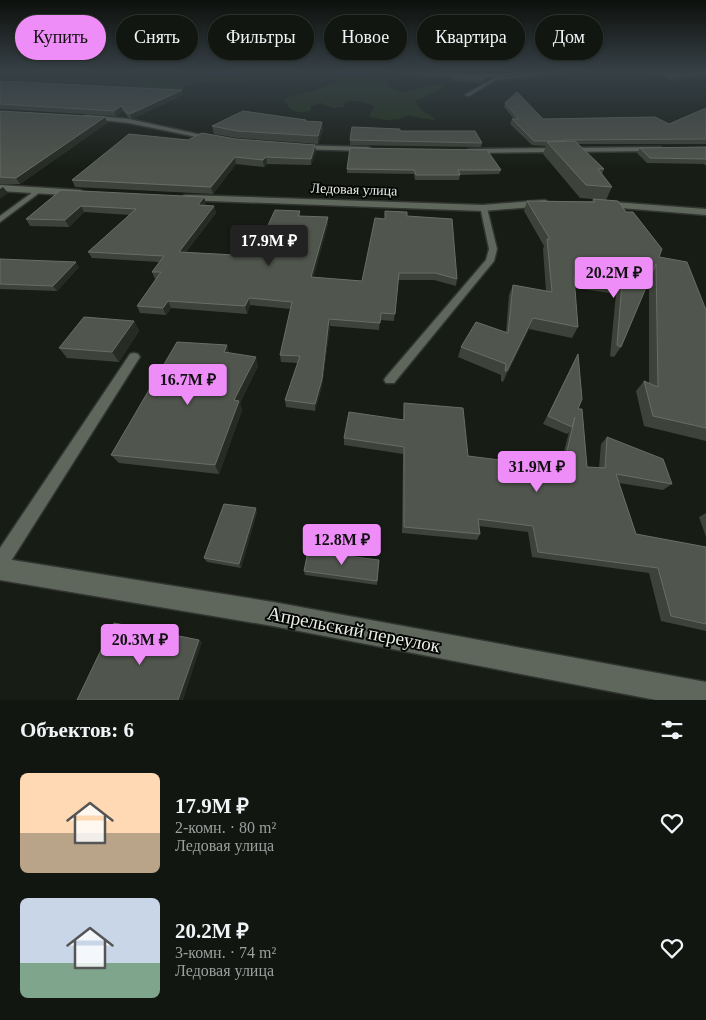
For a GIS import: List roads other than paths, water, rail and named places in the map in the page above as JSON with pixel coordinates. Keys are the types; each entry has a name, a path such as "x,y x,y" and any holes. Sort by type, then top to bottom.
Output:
{"street":[{"path":"80,117 129,122 222,140"},
{"path":"283,146 376,149"},
{"path":"456,151 670,149"},
{"path":"0,188 87,194"},
{"name":"Ледовая улица","path":"177,198 483,208 559,203"},
{"path":"592,204 706,212"},
{"name":"Апрельский переулок","path":"0,569 273,614 706,696"}],"lane":[{"path":"0,220 39,190"},
{"path":"390,380 490,261 493,249 483,208"},
{"path":"0,563 134,357"}]}
